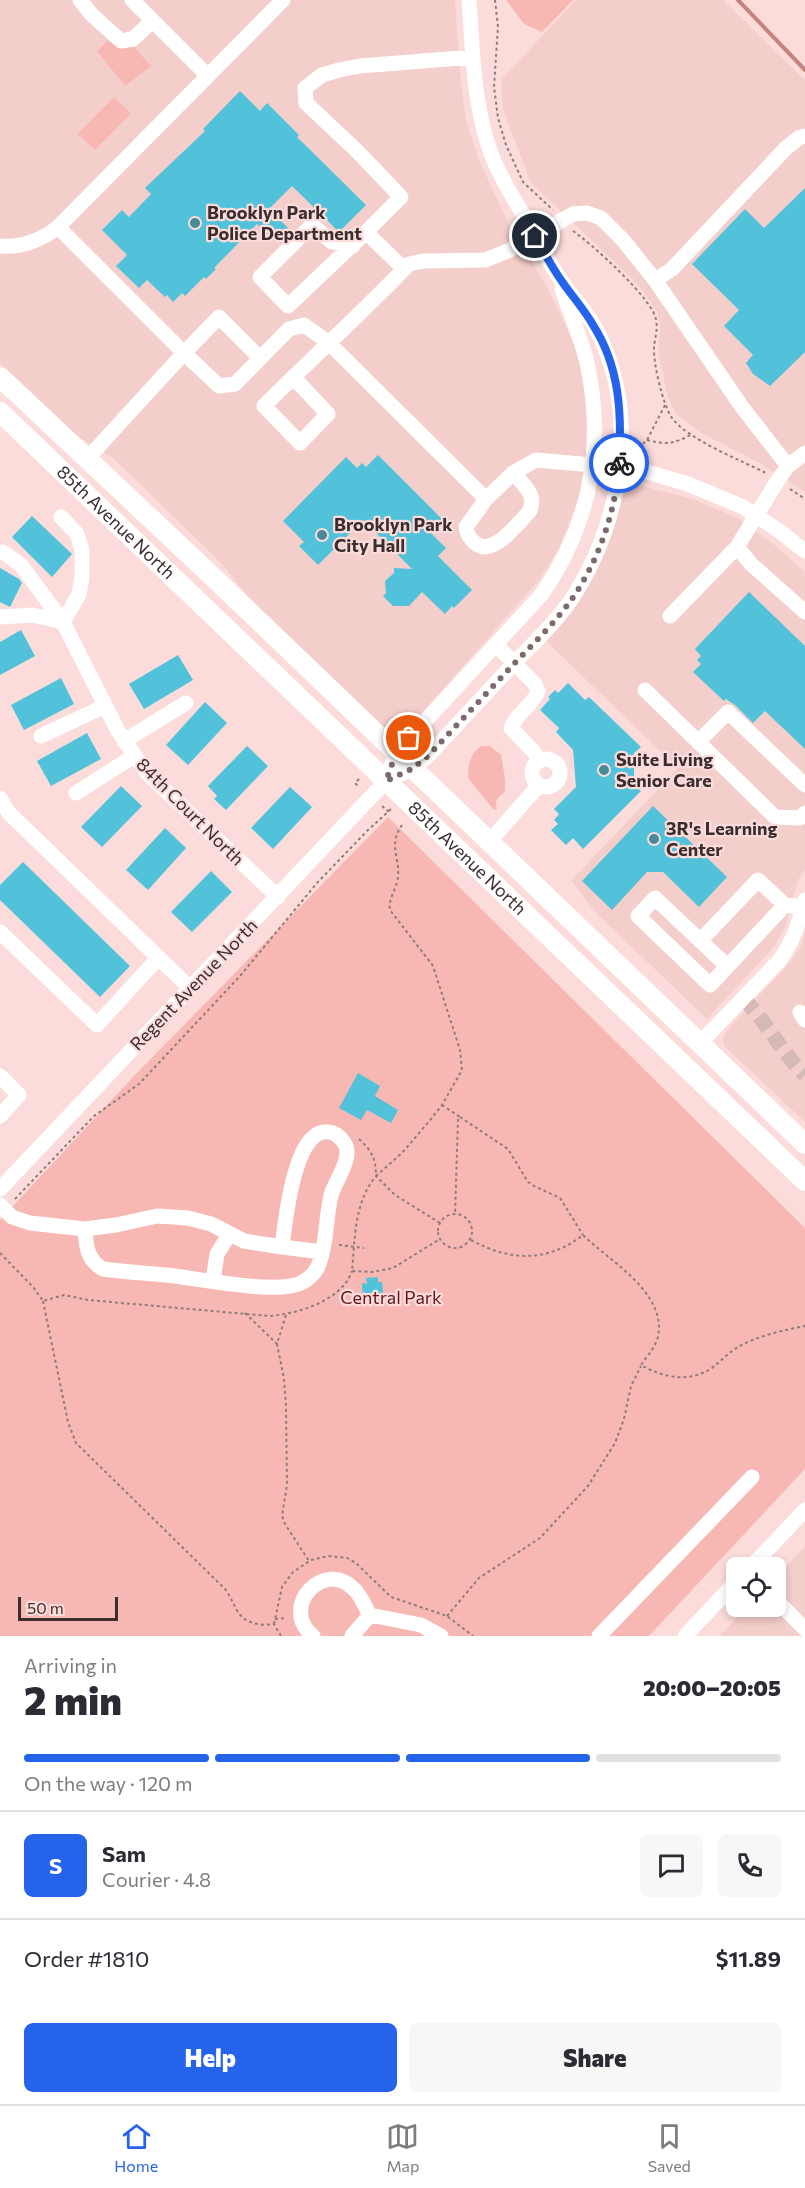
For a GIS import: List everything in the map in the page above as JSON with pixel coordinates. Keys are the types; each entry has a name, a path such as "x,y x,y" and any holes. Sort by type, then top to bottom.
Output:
{"main road":[{"name":"85th Avenue North","path":"0,377 805,1144"},
{"name":"85th Avenue North","path":"0,412 805,1181"},
{"path":"790,1167 798,1190 805,1196"}],"street":[{"path":"80,0 121,41 134,39 152,21"},
{"path":"132,0 207,75"},
{"path":"0,246 25,244 58,227 283,0"},
{"path":"469,0 479,107 492,156 503,180 559,277"},
{"path":"353,246 332,242 312,225 260,277 288,306 353,246 401,197 357,151 306,104 305,88 322,75 349,68 473,57"},
{"path":"655,280 672,269 786,148 800,137 805,136"},
{"path":"293,377 409,264 424,261 485,260 496,257 573,214 587,213 601,218 623,240 655,280 742,407 788,466"},
{"path":"58,227 219,386 235,384 290,329 304,325 328,342 486,499"},
{"path":"366,232 404,268"},
{"name":"Regent Avenue North","path":"386,781 396,753 542,594 561,565 579,525 592,466 594,418 592,388 580,339 559,277"},
{"name":"Regent Avenue North","path":"0,1189 386,781 412,769 429,755 561,612 586,575 608,523 619,467 621,418 614,376 594,325 559,277"},
{"path":"87,459 219,317 260,358"},
{"path":"670,616 737,547 788,466 805,453"},
{"path":"513,473 528,489 532,497 532,506 529,512 495,545 486,549 479,547 466,533 466,526 486,499 513,473 536,460 619,467 688,484 757,515 805,551"},
{"path":"0,617 33,615 63,622 79,594 82,578 82,550 77,534 61,517"},
{"path":"737,547 749,561 805,612"},
{"name":"84th Court North","path":"3,552 21,565 63,622 124,741 147,774 278,897"},
{"path":"496,645 535,684 538,691 536,698 513,722 511,728 539,760"},
{"path":"645,690 775,817 800,818 805,813"},
{"path":"124,741 186,704"},
{"path":"41,736 105,706"},
{"path":"698,742 728,712 805,785"},
{"path":"76,793 134,756"},
{"path":"545,758 554,760 561,771 559,781 546,788 539,785 533,780 534,766 539,760 545,758"},
{"path":"489,842 539,785"},
{"path":"1,802 9,813 190,988"},
{"path":"700,941 759,880 785,905"},
{"path":"700,1043 779,962 793,938 804,903 785,905 710,985 638,916 655,898 727,966"},
{"path":"0,932 97,1025 158,958"},
{"path":"0,1076 19,1095 0,1116"},
{"path":"85,1229 87,1252 91,1259 103,1269 280,1288 292,1287 303,1282 316,1271 323,1248 332,1195 347,1158 346,1146 340,1137 331,1132 319,1134 312,1140 299,1162 287,1204 282,1247"},
{"path":"2,1207 12,1216 30,1223 85,1229 157,1216 174,1216 201,1221 254,1244 323,1248"},
{"path":"213,1281 218,1254 229,1235"},
{"path":"599,1636 752,1478"},
{"path":"760,1557 805,1510"},
{"path":"313,1636 304,1625 301,1604 305,1594 321,1581 335,1579 356,1590 369,1615"},
{"path":"685,1636 726,1593"},
{"path":"786,1610 805,1629"},
{"path":"352,1636 369,1615"},
{"path":"369,1615 420,1625 441,1636"}],"path":[{"path":"495,0 498,27 494,87 498,118 506,145 523,182 556,214"},
{"path":"571,230 614,267 651,307 657,321 654,349 665,405 672,418 692,434 771,475"},
{"path":"634,452 647,440 665,405"},
{"path":"647,440 675,443 692,434"},
{"path":"789,488 805,500"},
{"path":"2,1207 94,1116 139,1084 240,976 322,877 389,812"},
{"path":"43,1301 69,1295 88,1300 269,1316 286,1315 333,1295 346,1283 352,1271 354,1246 364,1195 376,1176 402,1153 442,1105 462,1070 462,1060 433,966 390,910 389,904 398,877 394,845 402,825"},
{"path":"442,1105 508,1149 528,1182 560,1198 583,1235 634,1278 654,1309 658,1328 654,1346 631,1386 624,1419 615,1443 588,1486 540,1538 479,1578 447,1616"},
{"path":"455,1214 458,1120 460,1117"},
{"path":"353,1133 373,1154 376,1176 395,1195 440,1223"},
{"path":"455,1214 463,1215 471,1223 472,1234 471,1240 462,1248 456,1249 445,1246 438,1230 446,1216 455,1214"},
{"path":"471,1240 484,1247 537,1257 557,1251 583,1235"},
{"path":"352,1271 372,1272 393,1268 440,1239"},
{"path":"323,1248 354,1246 364,1248"},
{"path":"0,1253 34,1288 43,1301 68,1422 76,1443 225,1589 241,1616 264,1626 274,1624 281,1636"},
{"path":"245,1313 277,1344"},
{"path":"286,1315 277,1344 284,1379 286,1406 287,1485 282,1516 309,1561"},
{"path":"641,1365 665,1376 689,1378 711,1369 739,1346 805,1326"}],"shaded area":[{"path":"0,0 455,0 466,121 479,160 509,225 546,285 575,345 588,398 589,440 579,498 559,548 540,579 407,730 390,735 269,624 223,565 113,458 77,436 0,363"},
{"path":"576,0 723,0 805,80 805,492 760,463 701,433 676,414 667,394 658,351 660,328 657,312 643,291 625,272 531,183 503,110 501,80"},
{"path":"638,485 693,499 738,518 776,546 805,572 805,870 798,880 786,925 774,947 707,1019 599,916 571,881 678,768 545,640 621,498 633,486"},
{"path":"805,930 805,1122 724,1046 723,1037 791,961 802,944"},
{"path":"805,1546 805,1636 720,1636 738,1617 786,1617 786,1566"}],"green space":[{"path":"506,0 573,0 542,32 524,24"},
{"path":"107,41 123,48 133,46 151,66 125,86 97,51"},
{"path":"114,97 131,113 95,150 78,134"},
{"path":"482,746 490,746 501,755 505,792 497,799 497,810 493,809 468,778 470,759"},
{"name":"Central Park","path":"388,817 805,1228 805,1469 649,1636 0,1636 0,1220 134,1076"}],"building":[{"path":"240,91 260,111 267,103 299,135 297,137 366,205 339,232 292,186 269,209 288,228 275,241 257,224 206,279 204,277 185,296 182,293 173,302 147,280 139,288 116,266 127,255 102,230 122,210 129,217 151,194 145,188 205,131 203,129"},
{"path":"805,188 805,352 770,386 753,374 746,363 753,355 724,326 739,310 692,264 745,209 764,228"},
{"name":"Brooklyn Park City Hall","path":"378,455 443,520 431,533 446,548 438,556 472,590 445,614 422,592 409,606 393,606 383,596 386,593 385,581 394,573 394,568 412,569 363,520 318,565 299,546 304,542 283,521 346,457 357,468 362,463 366,467"},
{"path":"32,516 72,554 52,577 12,537"},
{"path":"0,568 22,583 10,607 0,602"},
{"path":"749,592 805,646 805,749 765,711 753,723 735,705 726,699 724,701 693,672 701,664 697,660 701,656 695,649"},
{"path":"21,630 35,656 0,675 0,642"},
{"path":"178,655 193,680 144,709 129,684"},
{"path":"61,678 74,704 24,730 11,705"},
{"name":"Suite Living Senior Care","path":"568,683 585,700 589,697 641,747 634,753 634,784 641,791 583,849 573,838 566,845 551,830 558,824 554,820 559,814 554,809 576,787 573,750 556,732 559,728 540,710 555,690 558,693"},
{"path":"205,702 227,723 188,765 166,745"},
{"path":"87,733 101,759 51,786 37,761"},
{"path":"247,746 268,766 226,810 214,799 217,796 208,786"},
{"path":"121,786 142,806 102,847 81,827"},
{"path":"290,787 312,807 273,849 251,828"},
{"name":"3R's Learning Center","path":"653,806 727,877 699,907 663,872 647,872 612,910 582,881"},
{"path":"165,828 186,848 148,890 126,870"},
{"path":"23,862 130,966 100,997 0,900 0,885"},
{"path":"211,871 232,892 192,932 171,912"},
{"path":"358,1073 380,1086 375,1096 398,1110 391,1123 367,1110 361,1120 339,1108"},
{"path":"378,1277 378,1282 382,1282 384,1301 363,1303 362,1283 367,1284 366,1278"}],"waterway":[{"path":"738,0 805,70"}],"tunnel":[{"path":"744,999 805,1075"}],"way so far":[{"path":"409,738 396,753 386,781 412,769 429,755 537,640 573,597 590,567 608,523 619,463"}],"place":[{"name":"Brooklyn Park Police Department","path":"195,223"},
{"name":"Brooklyn Park City Hall","path":"322,535"},
{"name":"Suite Living Senior Care","path":"604,770"},
{"name":"3R's Learning Center","path":"654,839"}],"route":[{"path":"535,236 559,277 594,325 606,351 619,398 621,435 619,463"}]}
